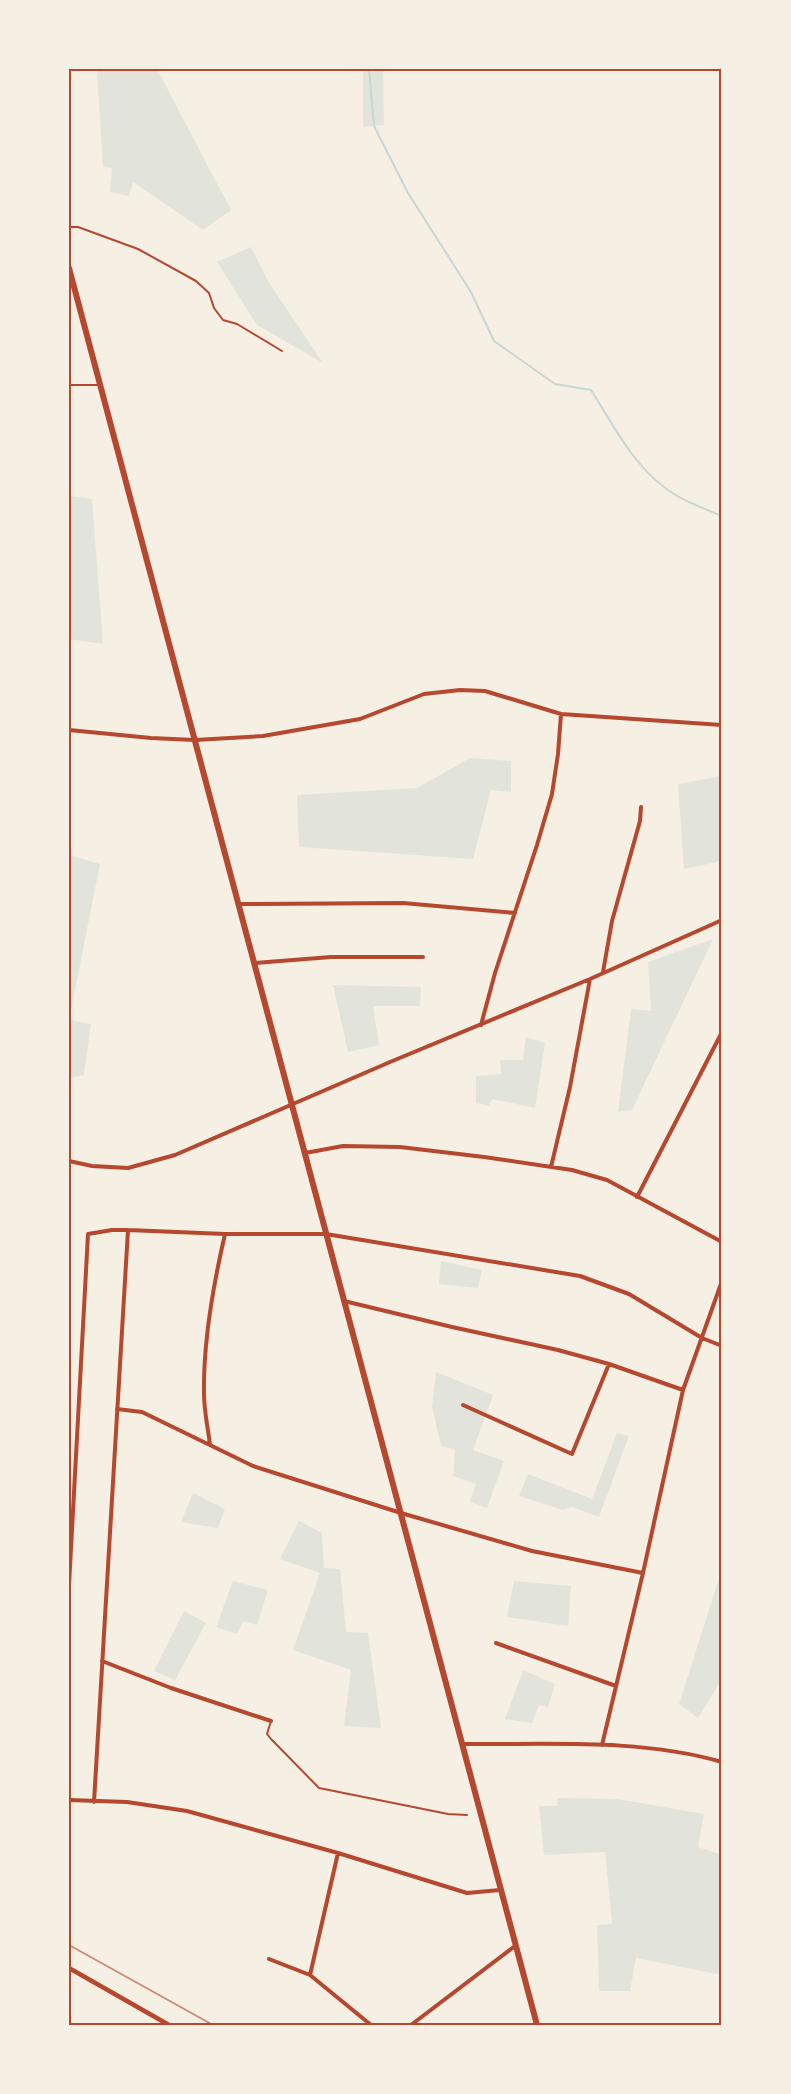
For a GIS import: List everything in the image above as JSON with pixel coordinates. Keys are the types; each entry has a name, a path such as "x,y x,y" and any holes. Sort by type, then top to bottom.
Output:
{"main road":[{"path":"69,268 537,2025"}],"street":[{"path":"69,730 195,740 263,736 360,718 424,694 460,690 486,691 561,714 722,725"},
{"path":"481,1025 495,973 552,794 561,714"},
{"path":"603,973 612,921 640,821 641,807"},
{"path":"238,904 403,903 515,913"},
{"path":"69,1161 92,1166 128,1168 176,1155 390,1062 590,979 722,920"},
{"path":"254,963 331,957 423,957"},
{"path":"551,1167 570,1087 590,979"},
{"path":"637,1197 722,1032"},
{"path":"305,1153 343,1146 400,1147 572,1170 607,1180 722,1242"},
{"path":"94,1802 128,1230"},
{"path":"69,1585 88,1234 128,1230 225,1234 326,1234 580,1276 629,1294 702,1338 722,1346"},
{"path":"211,1445 204,1395 207,1341 215,1279 225,1234"},
{"path":"602,1745 683,1390 722,1281"},
{"path":"344,1301 558,1350 609,1364 683,1390"},
{"path":"463,1405 572,1454 609,1364"},
{"path":"117,1409 141,1412 253,1466 401,1513 532,1551 643,1573"},
{"path":"496,1643 616,1686"},
{"path":"102,1661 171,1688 271,1721"},
{"path":"462,1744 602,1745 702,1756 722,1762"},
{"path":"69,1800 127,1802 187,1811 339,1853 467,1893 501,1889"},
{"path":"310,1975 339,1853"},
{"path":"411,2025 516,1946"},
{"path":"269,1959 310,1975 371,2025"},
{"path":"69,1968 169,2025"}],"lane":[{"path":"69,226 78,227 138,249 196,281 209,293 214,308 223,320 237,324 282,351"},
{"path":"69,385 100,385"},
{"path":"271,1721 267,1734 319,1788 448,1814 467,1815"}],"shaded area":[{"path":"97,69 157,69 231,210 203,230 133,182 129,196 110,192 112,168 103,167"},
{"path":"363,69 383,69 384,125 363,127"},
{"path":"251,247 268,281 323,363 257,325 217,262"},
{"path":"69,496 92,499 103,644 69,639"},
{"path":"470,758 511,761 511,792 491,790 473,859 299,847 297,795 417,788"},
{"path":"722,776 722,861 684,869 678,784"},
{"path":"69,855 100,864 69,1020"},
{"path":"713,939 632,1110 618,1112 631,1009 651,1011 648,962"},
{"path":"333,985 421,987 420,1006 373,1006 379,1045 348,1052"},
{"path":"69,1020 91,1024 84,1075 69,1078"},
{"path":"526,1037 545,1043 535,1108 492,1099 489,1106 476,1103 476,1076 501,1074 500,1060 523,1060"},
{"path":"441,1261 482,1270 478,1288 439,1284"},
{"path":"436,1372 493,1395 473,1450 504,1461 487,1508 470,1502 476,1484 453,1476 455,1449 441,1446 432,1407"},
{"path":"617,1433 629,1436 599,1517 572,1507 563,1510 519,1496 528,1474 592,1499"},
{"path":"193,1493 225,1509 218,1528 181,1522"},
{"path":"299,1521 322,1533 324,1568 340,1569 346,1632 368,1633 381,1728 344,1726 351,1670 293,1650 320,1573 280,1559"},
{"path":"722,1569 722,1679 698,1718 679,1704"},
{"path":"233,1581 268,1590 257,1625 243,1621 237,1634 216,1627"},
{"path":"514,1581 571,1586 568,1626 507,1617"},
{"path":"184,1611 206,1623 175,1680 154,1671"},
{"path":"523,1670 555,1684 548,1707 539,1705 532,1723 505,1719"},
{"path":"557,1798 617,1799 704,1814 698,1847 722,1855 722,1975 636,1958 630,1991 599,1991 597,1925 612,1924 605,1852 544,1855 539,1806 558,1806"}],"waterway":[{"path":"369,69 374,126 408,193 471,292 494,341 555,384 591,390 623,442 653,477 677,496 722,516"}],"railway":[{"path":"69,1945 213,2025"}]}
